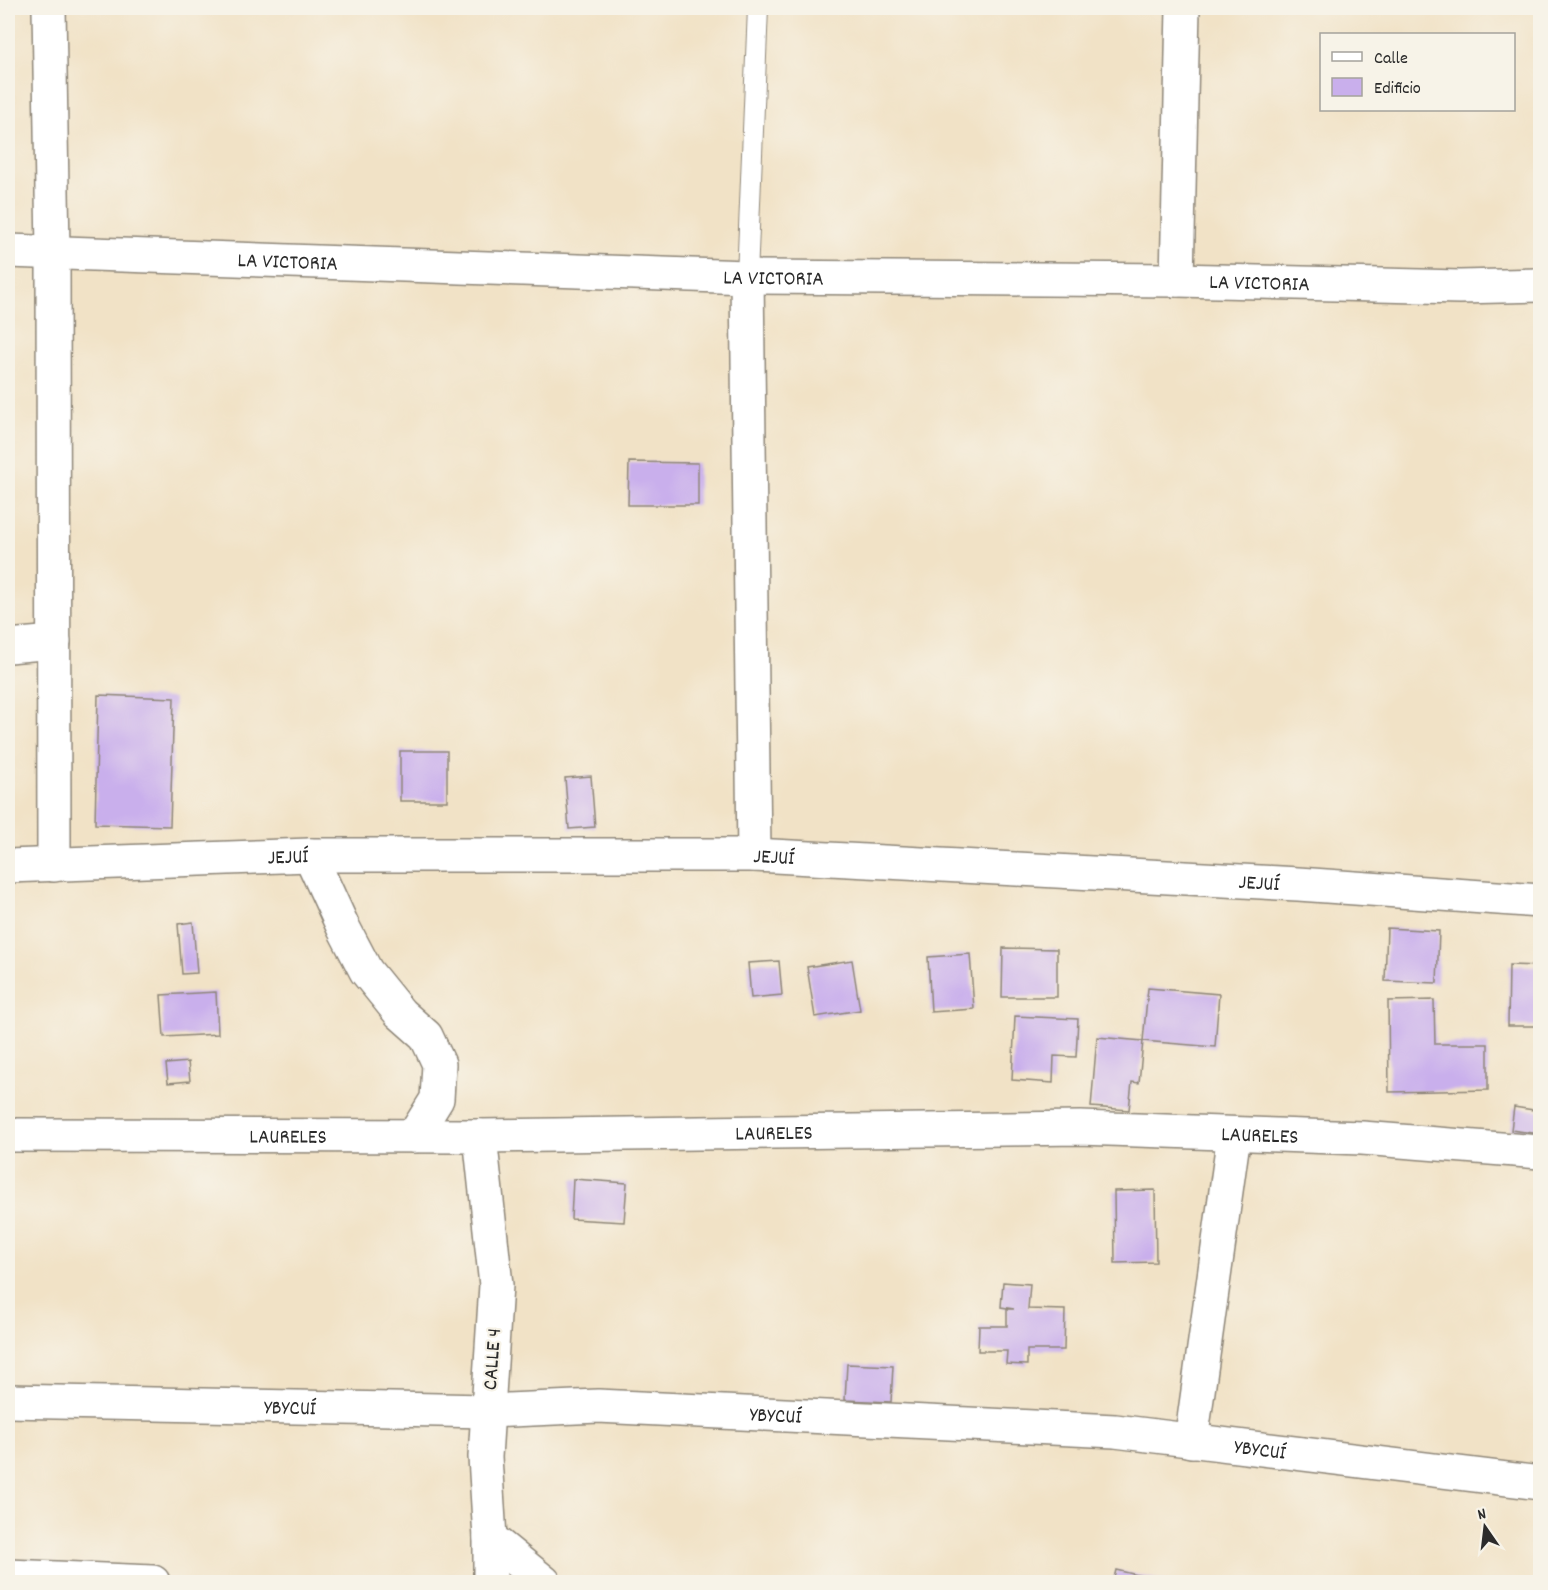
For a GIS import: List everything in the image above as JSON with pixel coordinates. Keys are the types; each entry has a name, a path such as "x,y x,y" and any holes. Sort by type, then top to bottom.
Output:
{"street":[{"path":"49,8 53,252 54,865"},
{"path":"1177,280 1183,8"},
{"name":"LA VICTORIA","path":"8,251 747,277 1177,280 1460,287 1540,285"},
{"path":"747,277 754,855"},
{"path":"8,646 54,642"},
{"path":"310,855 366,971 400,1013 426,1036 439,1064 437,1099 414,1136"},
{"name":"JEJUÍ","path":"8,866 310,855 754,855 1298,884 1540,901"},
{"name":"LAURELES","path":"8,1135 480,1136 1080,1128 1362,1138 1540,1152"},
{"path":"1191,1441 1234,1134"},
{"name":"CALLE 4","path":"480,1136 496,1285 485,1457 490,1582"},
{"name":"YBYCUÍ","path":"8,1401 487,1411 598,1406 1115,1431 1540,1483"},
{"path":"490,1538 544,1582"},
{"path":"8,1576 153,1582"}],"lane":[{"path":"747,277 758,8"}],"building":[{"path":"629,462 698,463 698,505 628,505"},
{"path":"98,695 174,698 170,826 95,824"},
{"path":"400,751 447,751 447,801 400,801"},
{"path":"591,776 595,827 569,829 565,778"},
{"path":"193,922 197,973 182,974 178,924"},
{"path":"1387,928 1439,931 1437,983 1385,981"},
{"path":"1003,948 1057,949 1057,997 1002,997"},
{"path":"970,954 974,1009 931,1012 928,957"},
{"path":"852,960 860,1010 815,1017 807,967"},
{"path":"779,961 782,995 751,998 748,963"},
{"path":"1509,965 1540,966 1540,1026 1508,1026"},
{"path":"1148,988 1219,994 1215,1047 1143,1041"},
{"path":"216,992 218,1034 164,1037 161,995"},
{"path":"1434,1000 1435,1044 1488,1044 1488,1090 1389,1092 1388,1001"},
{"path":"1015,1016 1078,1019 1076,1057 1054,1056 1053,1083 1012,1080"},
{"path":"1097,1037 1143,1041 1139,1083 1132,1082 1129,1110 1091,1107"},
{"path":"188,1062 190,1081 168,1083 166,1064"},
{"path":"1514,1107 1540,1111 1540,1134 1511,1130"},
{"path":"573,1179 627,1183 624,1222 571,1219"},
{"path":"1155,1190 1156,1262 1115,1263 1114,1191"},
{"path":"1003,1282 1030,1284 1028,1309 1065,1310 1064,1350 1027,1350 1027,1365 1006,1364 1007,1351 978,1351 979,1326 1007,1326 1007,1309 1014,1309 1001,1307"},
{"path":"847,1364 893,1366 891,1402 845,1400"},
{"path":"1116,1570 1167,1582 1113,1582"}]}
